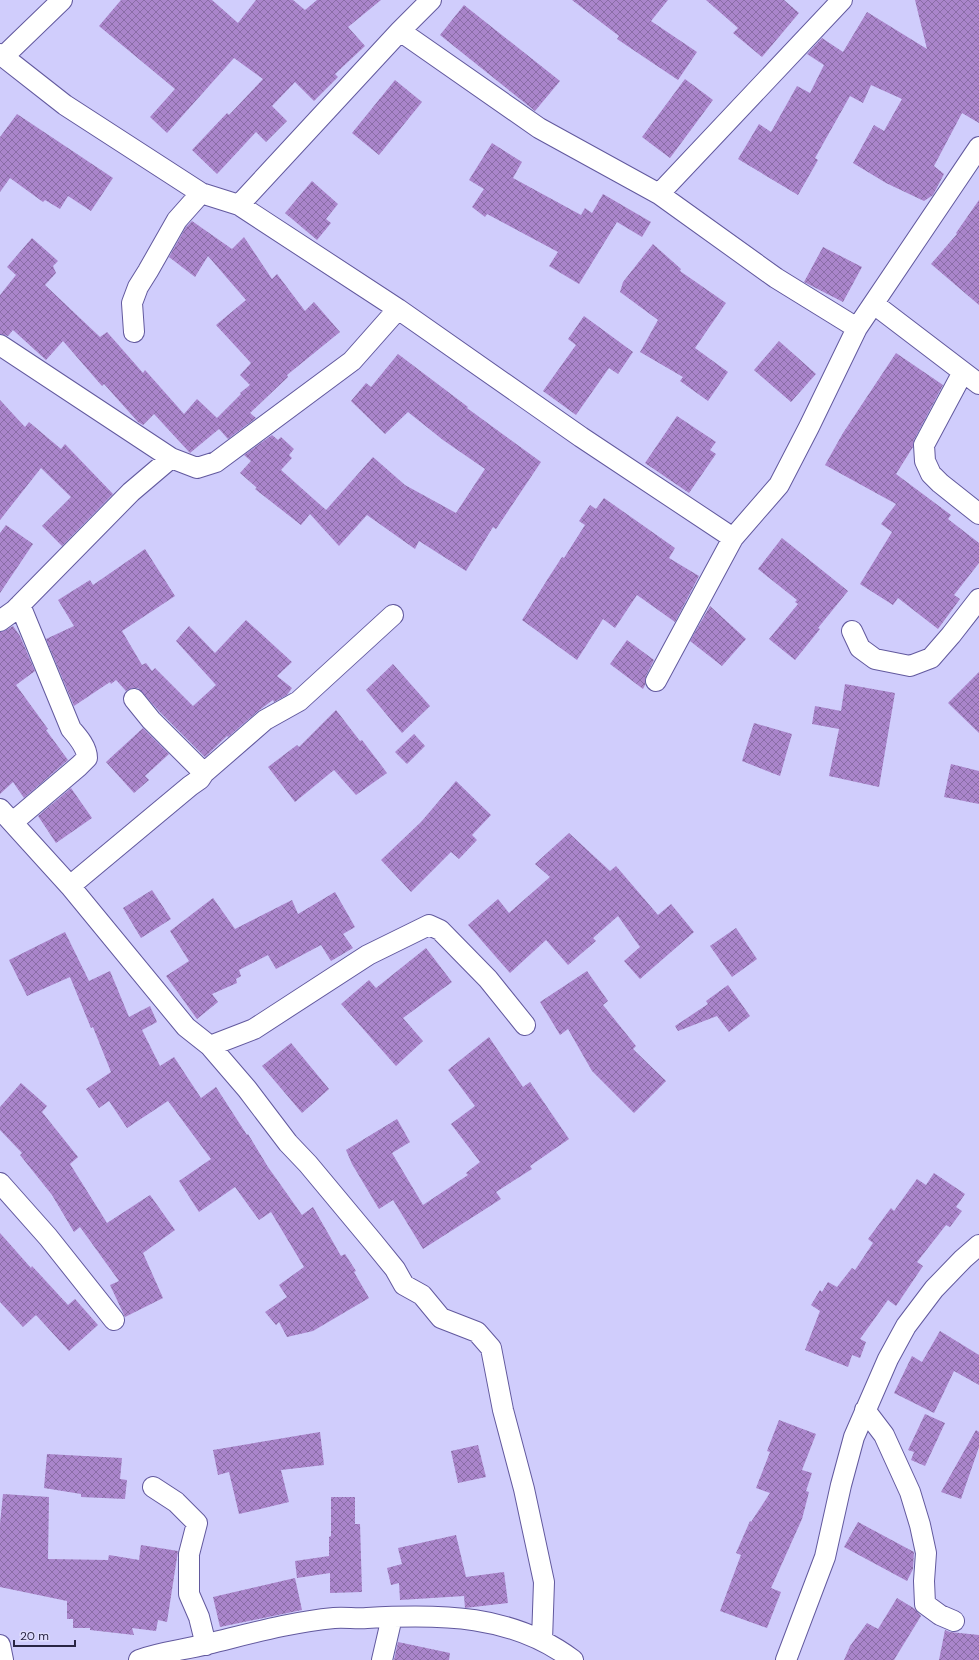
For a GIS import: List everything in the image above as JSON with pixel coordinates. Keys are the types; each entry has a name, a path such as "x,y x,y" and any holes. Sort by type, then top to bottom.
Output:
{"street":[{"path":"62,0 2,56 65,105 201,193 239,205 398,309 581,437 733,538"},
{"path":"239,205 430,0"},
{"path":"659,194 842,0"},
{"path":"400,31 539,128 659,194 776,278 857,328"},
{"path":"656,681 708,588 733,538 779,485 857,328 979,147"},
{"path":"134,332 132,303 138,287 177,220 201,193"},
{"path":"874,304 979,384"},
{"path":"0,345 171,458 197,468 216,462 352,361 398,309"},
{"path":"963,372 924,445 925,461 931,474 940,484 979,514"},
{"path":"0,621 20,605 131,492 171,458"},
{"path":"852,631 860,648 875,659 910,666 931,658 979,599"},
{"path":"20,605 71,729 87,753 86,758 79,766 6,815 70,886 186,1027 210,1046 247,1089 288,1143 308,1164 395,1269 404,1285 422,1295 442,1318 476,1332 491,1348 503,1410 524,1489 544,1582 542,1640"},
{"path":"70,886 200,779 204,773 264,720 299,700 393,615"},
{"path":"134,699 151,720 204,773"},
{"path":"210,1046 254,1029 368,955 429,926 440,930 488,979 525,1025"},
{"path":"0,1184 48,1237 114,1320"},
{"path":"786,1660 825,1557 852,1444 865,1410 888,1359 906,1326 934,1289 963,1258 979,1245"},
{"path":"865,1410 884,1435 910,1492 920,1525 926,1553 924,1581 925,1604 940,1615 954,1621"},
{"path":"153,1487 176,1502 197,1523 189,1554 188,1594 199,1617 206,1645"},
{"path":"382,1660 392,1617"},
{"path":"139,1660 236,1637 336,1618 455,1617 501,1625 542,1640 561,1650 573,1660"},
{"path":"0,1645 3,1660"}],"building":[{"path":"121,0 212,0 238,23 256,0 293,0 305,10 317,0 381,0 348,27 365,46 335,74 338,77 314,101 295,82 272,106 287,121 266,142 256,132 217,174 192,150 227,113 229,115 263,79 234,58 167,133 150,117 175,89 99,26"},
{"path":"572,0 668,0 651,21 697,52 678,80 617,39 619,36"},
{"path":"706,0 784,0 799,13 762,57 733,33 738,28"},
{"path":"915,0 979,0 979,123 962,113 934,166 944,174 933,195 924,201 886,183 853,163 874,125 884,131 902,99 871,85 863,103 850,96 815,158 818,160 798,195 738,159 759,124 771,132 797,86 810,93 824,65 807,54 822,38 843,52 867,12 927,49"},
{"path":"464,5 560,81 535,111 440,35"},
{"path":"685,79 713,100 670,158 642,137"},
{"path":"395,80 422,102 379,155 352,133"},
{"path":"17,114 113,178 91,211 68,196 60,209 45,200 43,202 10,178 0,192 0,137"},
{"path":"492,143 522,162 513,178 581,215 585,208 592,213 603,194 651,222 642,237 617,222 579,284 549,266 558,252 487,214 485,217 472,207 484,189 469,180"},
{"path":"312,181 338,204 326,219 331,223 317,240 285,213"},
{"path":"979,200 979,305 931,264 957,234 956,233"},
{"path":"192,221 232,249 244,237 272,279 277,274 305,311 314,302 340,332 287,375 288,377 250,413 256,418 228,439 219,429 190,453 154,414 143,425 138,422 104,384 102,386 63,341 46,360 13,330 8,336 0,334 0,295 16,275 7,267 32,238 58,261 53,266 56,273 45,285 100,337 107,332 143,373 145,370 184,414 197,399 217,418 241,394 240,393 250,385 240,375 251,363 216,325 246,300 208,256 195,277 169,257 186,227"},
{"path":"653,244 681,269 680,271 726,303 695,348 728,372 708,401 680,381 683,377 640,352 658,320 620,292 623,282"},
{"path":"823,247 862,267 843,302 804,282"},
{"path":"584,316 633,352 618,374 609,368 576,415 543,391 576,345 568,339"},
{"path":"779,341 816,374 791,402 754,370"},
{"path":"896,353 943,385 914,440 913,447 896,474 951,515 948,519 979,543 979,563 954,595 960,599 938,629 898,598 893,605 860,584 892,532 881,524 896,504 825,465 843,433"},
{"path":"398,354 468,407 467,408 541,462 496,529 493,527 466,571 419,541 415,549 367,515 339,546 310,514 301,525 255,489 257,488 240,473 251,461 244,455 272,435 278,440 281,437 294,449 289,455 292,458 281,470 326,510 373,457 405,485 456,513 485,469 443,440 408,412 385,434 351,401 366,383 371,387"},
{"path":"0,400 25,427 29,422 61,449 65,444 113,494 62,546 42,526 71,497 41,468 0,520"},
{"path":"677,416 716,442 710,450 716,454 689,493 645,463"},
{"path":"604,498 675,548 669,558 699,576 675,622 637,595 615,628 603,619 577,660 522,620 562,557 564,558 585,525 579,521 590,505 596,509"},
{"path":"6,525 33,544 0,593 0,533"},
{"path":"782,538 848,591 818,628 820,629 795,660 769,639 798,604 795,602 797,600 758,569"},
{"path":"145,549 175,596 122,631 142,665 146,663 152,671 155,668 193,706 216,685 176,641 189,626 215,653 246,620 292,662 277,676 292,688 287,695 274,702 273,700 258,711 228,737 227,736 205,757 138,688 132,688 126,691 116,680 111,684 110,682 74,706 46,639 74,626 58,600 90,580 93,585"},
{"path":"710,606 746,639 722,666 690,641"},
{"path":"13,626 20,636 35,671 16,685 48,729 46,730 68,760 24,798 13,782 0,794 0,632"},
{"path":"627,640 654,660 646,676 643,689 610,664"},
{"path":"393,664 430,706 402,733 366,690"},
{"path":"979,672 979,733 948,703"},
{"path":"845,684 895,693 879,787 829,776 839,729 812,724 815,706 841,711"},
{"path":"336,710 360,741 362,740 387,773 356,795 334,770 295,802 268,767 297,745 299,747"},
{"path":"754,723 792,734 780,776 742,761"},
{"path":"143,728 169,754 145,776 149,780 134,793 106,762"},
{"path":"414,734 425,746 407,764 395,752"},
{"path":"951,764 979,771 979,804 944,797"},
{"path":"456,781 491,815 472,835 477,840 459,859 451,852 411,892 381,860 421,822"},
{"path":"71,788 92,818 56,843 38,816"},
{"path":"569,833 610,871 616,866 658,915 671,904 694,932 640,979 624,961 640,947 618,916 593,938 596,941 568,965 546,940 510,973 468,925 498,899 509,913 550,877 535,864"},
{"path":"152,890 171,919 141,938 123,908"},
{"path":"335,892 355,927 343,934 353,948 331,961 321,945 276,969 268,955 239,970 241,976 236,979 237,983 212,994 218,1002 197,1019 166,976 189,961 170,931 213,898 235,929 292,900 298,914"},
{"path":"736,928 757,959 732,977 710,946"},
{"path":"65,932 89,981 110,971 129,1017 150,1006 157,1022 142,1030 160,1066 174,1057 201,1098 216,1087 247,1135 248,1134 268,1167 302,1215 313,1207 341,1256 345,1254 356,1271 354,1272 369,1298 313,1331 287,1337 279,1322 276,1325 265,1312 287,1297 279,1285 304,1267 271,1212 259,1220 235,1187 199,1212 179,1181 211,1159 168,1101 127,1128 109,1101 99,1108 86,1089 111,1072 93,1027 91,1028 70,977 27,996 9,960"},
{"path":"426,948 452,982 403,1018 423,1041 396,1066 341,1004 369,980 376,988"},
{"path":"587,971 608,1001 603,1005 636,1046 633,1049 666,1081 634,1113 592,1071 568,1029 560,1035 540,1002"},
{"path":"728,985 750,1016 729,1032 717,1016 678,1031 675,1026 708,1004 706,1001"},
{"path":"489,1037 523,1087 530,1082 569,1139 530,1166 532,1169 496,1192 501,1199 423,1249 393,1200 379,1209 352,1164 346,1150 397,1119 410,1142 392,1153 423,1205 468,1175 466,1173 480,1162 451,1124 475,1106 448,1070"},
{"path":"291,1043 329,1089 302,1113 262,1066"},
{"path":"21,1083 47,1106 42,1112 78,1157 70,1164 107,1223 150,1195 175,1230 143,1253 163,1298 125,1317 110,1285 119,1281 80,1227 74,1232 52,1195 20,1155 22,1153 0,1130 0,1107"},
{"path":"934,1173 965,1194 956,1207 962,1211 950,1227 946,1225 917,1262 923,1266 896,1306 888,1300 860,1339 866,1342 860,1358 852,1355 848,1367 805,1350 820,1311 811,1305 820,1290 822,1292 828,1282 837,1287 852,1268 855,1270 873,1243 868,1239 891,1208 894,1211 917,1179 926,1185"},
{"path":"0,1233 31,1268 32,1266 68,1305 75,1299 98,1325 69,1351 36,1315 23,1327 0,1302"},
{"path":"940,1331 979,1355 979,1385 954,1371 934,1413 894,1393 912,1356 922,1362"},
{"path":"925,1414 945,1423 925,1466 911,1460 914,1452 908,1450"},
{"path":"779,1420 816,1434 802,1470 812,1473 806,1491 809,1492 802,1519 771,1588 781,1592 767,1628 720,1611 741,1555 736,1553 750,1521 751,1522 770,1493 756,1488 770,1452 767,1451"},
{"path":"976,1430 979,1432 979,1447 961,1499 941,1492"},
{"path":"320,1432 324,1465 281,1470 289,1502 239,1514 229,1472 218,1475 213,1450"},
{"path":"478,1445 486,1477 458,1483 451,1451"},
{"path":"47,1454 122,1458 120,1479 127,1480 125,1499 81,1497 81,1494 44,1488"},
{"path":"3,1494 49,1497 48,1559 108,1560 109,1555 139,1560 141,1545 178,1551 167,1622 158,1620 156,1631 132,1628 134,1635 90,1630 90,1628 73,1628 73,1619 67,1619 67,1601 0,1587 0,1524"},
{"path":"331,1497 355,1497 355,1524 360,1524 362,1592 330,1593 330,1573 297,1578 295,1561 329,1556 329,1537 331,1536"},
{"path":"858,1522 914,1552 913,1569 907,1581 844,1547"},
{"path":"456,1535 466,1577 504,1572 508,1603 465,1608 464,1596 400,1600 399,1583 391,1585 387,1568 402,1564 398,1548"},
{"path":"295,1578 302,1610 220,1627 213,1597"},
{"path":"897,1598 915,1609 921,1616 894,1660 844,1660 850,1646 867,1623 878,1629"},
{"path":"945,1630 950,1632 979,1635 979,1660 939,1660"},
{"path":"398,1642 450,1653 449,1660 394,1660"}]}
